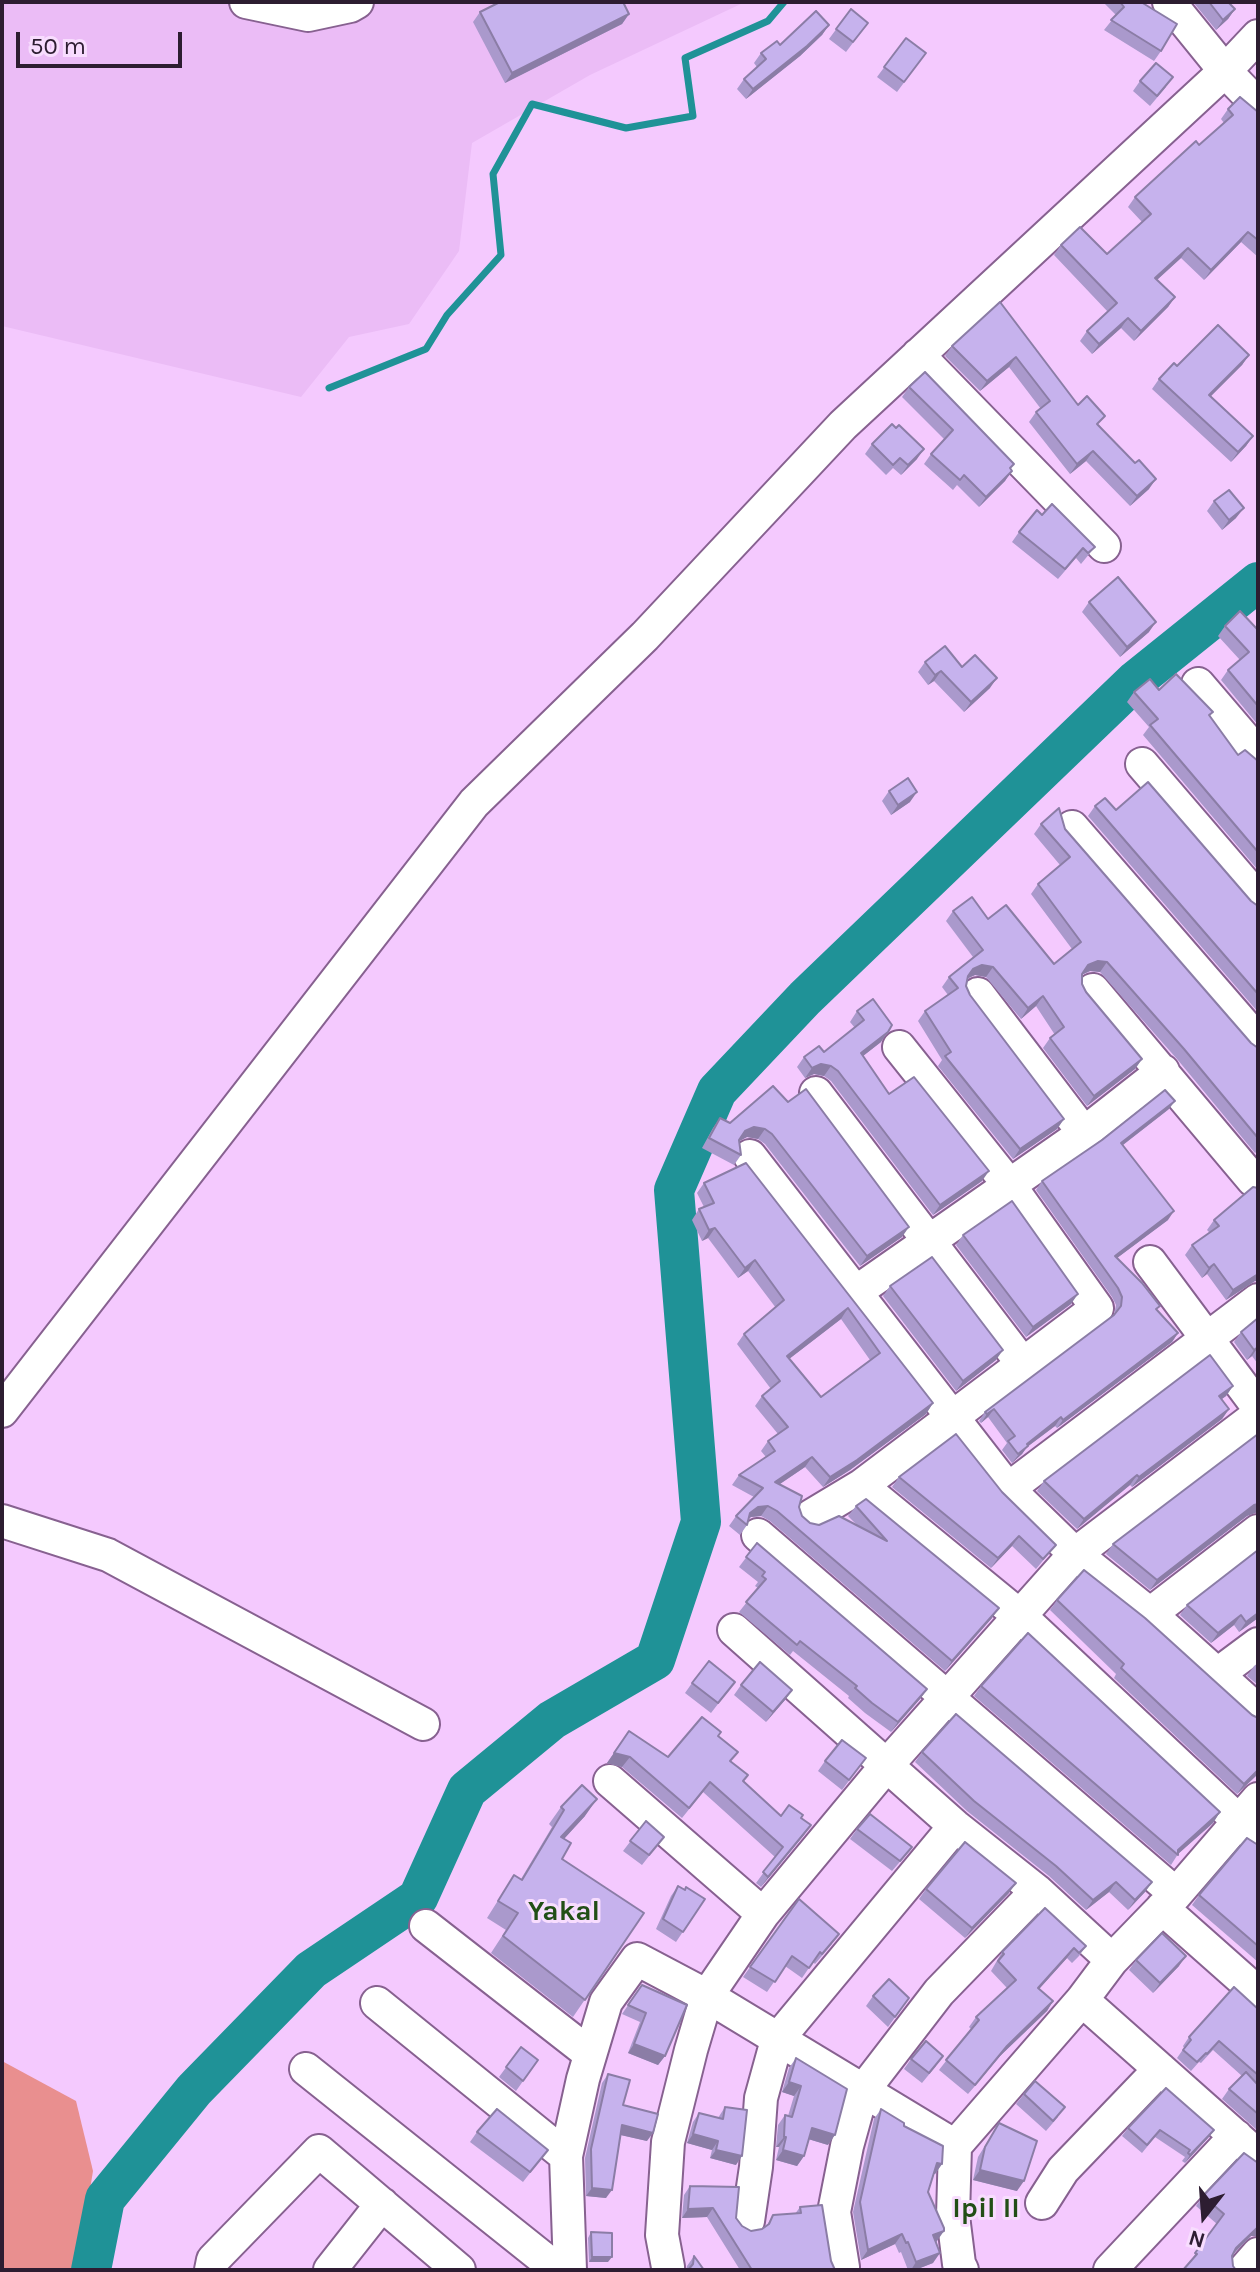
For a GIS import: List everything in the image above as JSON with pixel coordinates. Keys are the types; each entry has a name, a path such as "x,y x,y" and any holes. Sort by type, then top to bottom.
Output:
{"street":[{"path":"246,2 308,15 357,2"},
{"path":"1169,2 1225,71 1258,105"},
{"path":"2,1411 474,803 645,636 843,425 1225,71 1258,36"},
{"path":"918,355 1104,546"},
{"path":"1198,684 1258,754"},
{"path":"1142,764 1258,899"},
{"path":"1072,827 1258,1041"},
{"path":"1093,990 1253,1180 1258,1177"},
{"path":"978,994 1084,1133"},
{"path":"811,1516 861,1486 1097,1308 1010,1186 899,1047"},
{"path":"856,1292 1084,1133 1163,1071"},
{"path":"816,1093 1022,1363"},
{"path":"750,1156 1008,1489 1075,1554 1219,1673 1258,1711"},
{"path":"1150,1262 1258,1407"},
{"path":"1008,1489 1258,1300"},
{"path":"668,2267 662,2235 668,2142 707,1996 763,1914 887,1765 1075,1554 1258,1415"},
{"path":"861,1486 1021,1617 1251,1819 1112,1960 1082,2000 955,2146 953,2216 962,2270"},
{"path":"2,1521 108,1555 423,1724"},
{"path":"1150,1614 1258,1531"},
{"path":"758,1535 950,1697 1169,1901 1258,1993"},
{"path":"734,1630 955,1826 1037,1891 1112,1960"},
{"path":"1219,1673 1258,1644"},
{"path":"610,1781 763,1914"},
{"path":"748,2221 761,2098 777,2040 955,1826"},
{"path":"843,2267 834,2212 862,2092 939,1992 1037,1891"},
{"path":"426,1926 590,2054"},
{"path":"570,2270 566,2156 590,2054 606,2002 637,1959 707,1996 955,2146"},
{"path":"1082,2000 1247,2146 1110,2270"},
{"path":"377,2003 566,2156"},
{"path":"306,2069 558,2270"},
{"path":"1042,2203 1063,2170 1160,2069"},
{"path":"211,2270 213,2260 319,2151 457,2269"},
{"path":"330,2270 382,2204"},
{"path":"1244,2270 1258,2254"}],"shaded area":[{"path":"2,2 745,2 590,75 472,143 459,251 409,324 349,337 301,397 2,326"},
{"path":"2,2061 76,2101 93,2171 77,2270 2,2270"}],"building":[{"path":"500,2 623,2 629,14 512,73 480,12"},
{"path":"1120,2 1141,2 1177,24 1161,51 1111,20 1124,7"},
{"path":"1209,2 1228,2 1235,9 1223,20"},
{"path":"851,9 868,23 853,42 836,29"},
{"path":"816,11 829,25 753,89 744,79 766,59 761,53 777,41 780,45"},
{"path":"906,38 926,53 904,82 884,67"},
{"path":"1156,63 1173,77 1157,96 1140,81"},
{"path":"1240,97 1258,112 1258,240 1248,232 1211,270 1188,248 1155,278 1175,297 1141,331 1128,318 1099,344 1087,331 1117,303 1061,245 1080,227 1107,254 1151,214 1135,197 1196,141 1199,145 1233,115 1228,109"},
{"path":"1000,302 1078,405 1087,396 1105,416 1097,424 1135,463 1139,460 1156,479 1137,496 1093,451 1077,464 1036,412 1050,401 1016,357 987,381 952,346"},
{"path":"1218,325 1249,355 1209,395 1253,436 1238,452 1159,379 1174,363 1177,366"},
{"path":"925,372 1014,464 1010,468 1012,471 986,497 964,475 960,480 931,454 953,430 909,387"},
{"path":"892,424 896,428 899,425 924,449 908,465 900,458 893,465 872,444"},
{"path":"1229,490 1244,508 1229,520 1214,501"},
{"path":"1052,504 1095,547 1088,553 1083,548 1065,569 1019,532 1037,510 1042,515"},
{"path":"1118,577 1156,622 1127,647 1089,602"},
{"path":"1240,611 1258,630 1258,706 1228,670 1249,652 1225,626"},
{"path":"945,646 962,667 975,655 997,678 971,702 941,671 935,675 925,662"},
{"path":"1176,674 1213,712 1209,715 1238,755 1245,750 1258,761 1258,852 1150,725 1158,719 1134,692 1150,679 1159,690"},
{"path":"908,778 917,792 898,805 889,791"},
{"path":"1148,782 1258,906 1258,994 1095,806 1105,798 1116,810"},
{"path":"1059,808 1065,829 1258,1048 1258,1138 1107,962 1088,965 1082,974 1082,984 1142,1059 1094,1096 1050,1038 1064,1027 1043,996 1028,1008 993,967 982,965 973,969 968,976 966,986 970,995 1064,1119 1020,1149 945,1056 951,1052 925,1011 958,988 949,977 983,950 953,911 972,897 988,919 1006,905 1054,964 1081,942 1038,884 1070,857 1041,824"},
{"path":"873,999 892,1025 888,1032 861,1053 889,1094 914,1077 989,1171 940,1205 838,1071 821,1064 812,1068 804,1057 819,1046 824,1052 864,1020 857,1011"},
{"path":"773,1086 788,1102 806,1089 909,1227 867,1256 772,1134 754,1127 745,1131 739,1140 741,1155 709,1138 720,1118 730,1123"},
{"path":"1165,1090 1175,1101 1121,1143 1174,1211 1115,1256 1142,1283 1160,1306 1156,1309 1178,1333 1063,1420 1061,1417 1018,1454 1008,1441 1015,1436 994,1409 987,1414 985,1412 1114,1315 1121,1306 1122,1297 1042,1181 1102,1140"},
{"path":"746,1163 933,1403 830,1477 812,1457 775,1482 802,1496 799,1507 802,1516 810,1523 819,1525 839,1516 887,1541 856,1506 866,1499 999,1608 952,1661 777,1511 768,1506 758,1507 750,1513 747,1525 736,1516 763,1488 739,1475 775,1451 768,1441 788,1427 762,1396 780,1381 744,1334 784,1300 755,1260 745,1268 715,1228 709,1230 699,1209 714,1203 704,1183","holes":["848,1308 880,1353 821,1397 787,1356"]},
{"path":"1253,1187 1258,1188 1258,1274 1233,1290 1214,1264 1209,1268 1192,1245 1219,1226 1214,1220"},
{"path":"1012,1201 1078,1294 1033,1327 963,1235"},
{"path":"932,1257 1003,1350 963,1381 890,1286"},
{"path":"1258,1318 1258,1347 1254,1350 1241,1332"},
{"path":"1210,1355 1233,1386 1219,1396 1229,1409 1139,1477 1137,1475 1084,1519 1044,1481"},
{"path":"956,1434 1002,1492 1056,1545 1043,1559 1019,1536 998,1558 899,1477"},
{"path":"1258,1434 1258,1504 1157,1580 1113,1544"},
{"path":"757,1543 927,1689 898,1722 800,1641 797,1645 746,1602 766,1579 762,1576 765,1572 746,1557"},
{"path":"1258,1550 1258,1613 1246,1622 1241,1615 1218,1633 1187,1605"},
{"path":"1084,1570 1145,1618 1258,1718 1258,1770 1244,1784 1121,1668 1124,1664 1057,1600"},
{"path":"1028,1633 1220,1812 1178,1850 1178,1855 981,1686"},
{"path":"709,1661 735,1682 718,1703 692,1683"},
{"path":"760,1662 792,1690 773,1712 741,1685"},
{"path":"956,1714 1152,1882 1135,1900 1116,1882 1093,1900 1056,1866 974,1801 922,1752"},
{"path":"702,1717 721,1732 718,1736 738,1752 730,1761 748,1775 743,1781 781,1816 789,1805 811,1825 768,1877 763,1872 783,1847 710,1782 689,1808 630,1757 614,1753 629,1731 668,1757"},
{"path":"842,1740 866,1758 849,1780 825,1761"},
{"path":"582,1785 597,1799 561,1837 571,1843 562,1859 644,1913 585,2000 503,1936 518,1913 498,1901 514,1875 522,1880 564,1810 561,1807"},
{"path":"870,1814 912,1847 900,1861 857,1829"},
{"path":"646,1821 664,1837 649,1855 630,1841"},
{"path":"1247,1838 1258,1845 1258,1946 1199,1895"},
{"path":"965,1842 1016,1883 972,1928 926,1889"},
{"path":"678,1886 685,1890 686,1887 705,1899 683,1932 663,1919"},
{"path":"799,1899 839,1934 809,1968 792,1956 775,1982 750,1967"},
{"path":"1045,1908 1086,1946 1079,1953 1074,1948 1038,1988 1053,2001 1007,2046 975,2085 946,2060 979,2020 976,2017 1016,1980 998,1961 1004,1954 1002,1952"},
{"path":"1162,1933 1186,1956 1160,1983 1136,1960"},
{"path":"889,1979 909,1998 895,2017 873,1996"},
{"path":"642,1985 687,2005 665,2056 634,2044 646,2013 628,2005"},
{"path":"1234,1987 1258,2009 1258,2075 1219,2041 1197,2062 1183,2050 1191,2040 1189,2037"},
{"path":"926,2041 943,2056 929,2073 911,2059"},
{"path":"521,2047 538,2060 523,2081 506,2067"},
{"path":"796,2058 847,2089 835,2135 812,2128 804,2156 783,2150 785,2115 792,2117 801,2086 789,2082"},
{"path":"1246,2072 1258,2085 1258,2114 1229,2089"},
{"path":"608,2074 630,2080 623,2105 658,2114 653,2133 622,2125 612,2190 592,2188 591,2149"},
{"path":"1035,2081 1065,2107 1053,2121 1024,2094"},
{"path":"1166,2088 1214,2130 1190,2155 1190,2150 1160,2130 1147,2145 1128,2128"},
{"path":"725,2107 747,2110 742,2156 716,2150 718,2141 693,2134 699,2113 723,2119"},
{"path":"497,2109 548,2150 530,2172 477,2132"},
{"path":"881,2109 904,2123 904,2126 943,2146 942,2164 937,2163 928,2192 944,2228 944,2231 933,2235 940,2253 916,2262 902,2234 868,2250 860,2202"},
{"path":"999,2123 1037,2141 1024,2181 980,2170 985,2147"},
{"path":"1244,2153 1258,2163 1258,2227 1236,2248 1232,2256 1236,2270 1183,2270 1224,2214 1203,2196"},
{"path":"690,2186 739,2187 736,2218 751,2231 769,2224 773,2215 801,2213 800,2207 822,2205 835,2270 752,2270 713,2208 688,2209"},
{"path":"591,2232 612,2233 612,2257 592,2257"},
{"path":"694,2256 704,2270 688,2270"}],"waterway":[{"path":"329,388 426,349 447,315 501,255 493,174 532,104 626,128 693,116 685,58 768,21 784,2"},
{"path":"91,2270 105,2199 194,2090 311,1970 418,1898 467,1790 552,1720 655,1660 701,1522 674,1190 717,1091 805,998 1136,680 1258,582"}],"district":[{"name":"Yakal","path":"564,1912"},
{"name":"Ipil II","path":"986,2209"}]}
